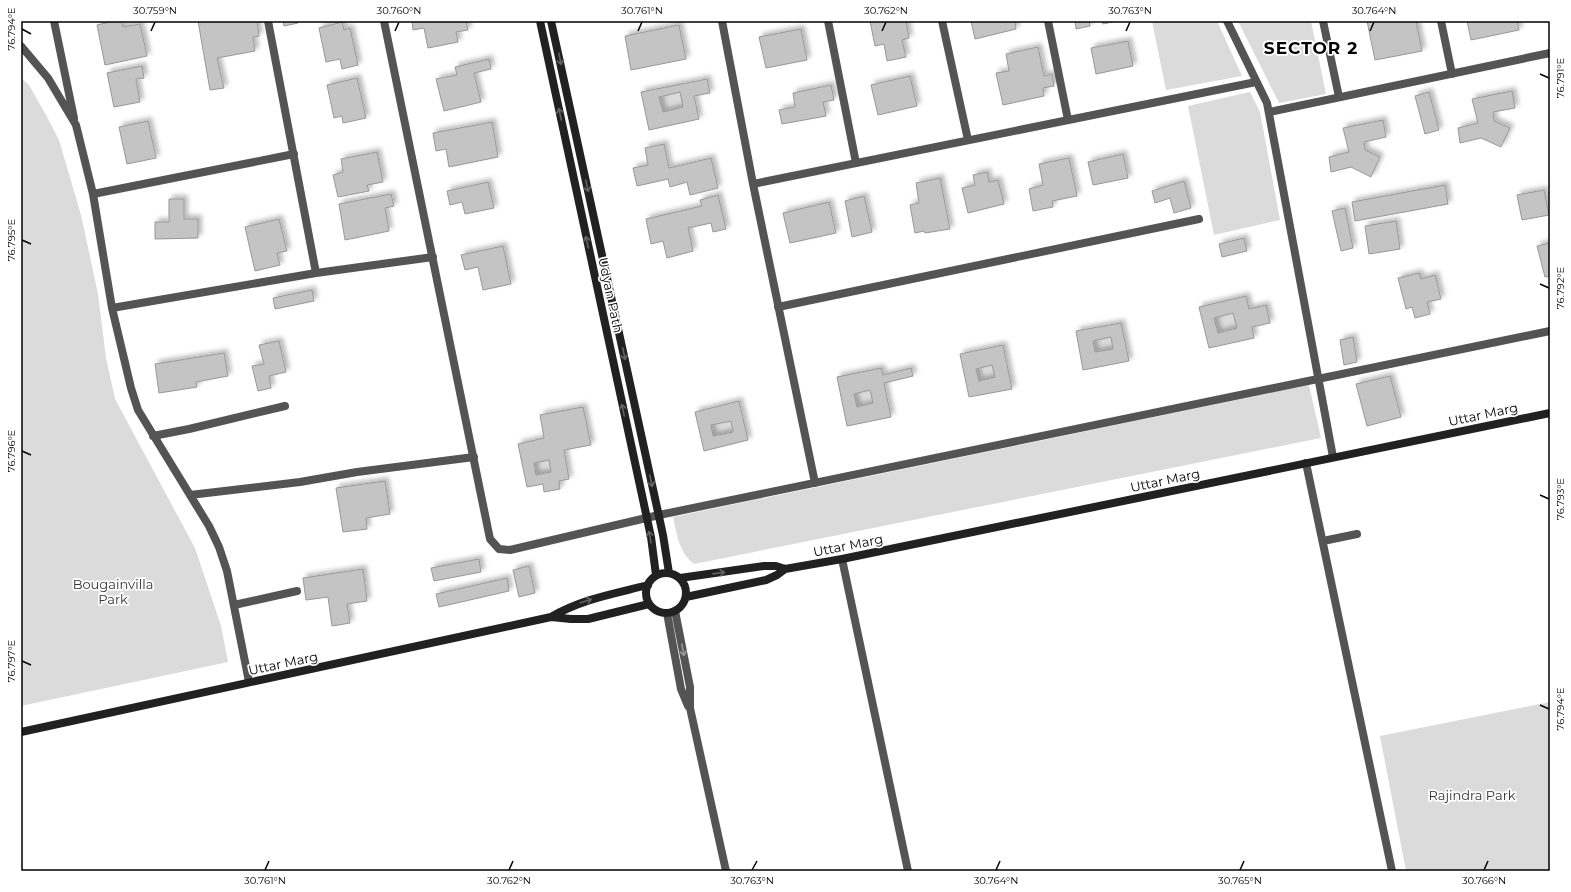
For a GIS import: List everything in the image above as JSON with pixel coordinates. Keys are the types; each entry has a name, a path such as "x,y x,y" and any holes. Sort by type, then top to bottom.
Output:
{"main road":[{"name":"Udyan Path","path":"540,21 647,518 656,575"},
{"name":"Udyan Path","path":"552,21 659,515 669,573"},
{"name":"Uttar Marg","path":"686,597 766,580 785,569 842,559 1550,412"},
{"name":"Uttar Marg","path":"680,578 764,566 776,566 785,569"},
{"path":"669,573 680,578 686,590 686,597 684,603 675,612 667,614 654,609 649,604 647,598 648,585 656,575 669,573"},
{"name":"Uttar Marg","path":"21,732 551,617 586,600 648,585"},
{"name":"Uttar Marg","path":"551,617 571,619 588,618 649,604"}],"street":[{"path":"54,21 76,126 93,194 112,308 133,395 138,410 209,526 219,547 227,571 249,682"},
{"path":"268,21 316,273"},
{"path":"384,21 490,539 499,549 510,550 659,515 1550,331"},
{"path":"722,21 753,184 815,483"},
{"path":"828,21 856,163"},
{"path":"942,21 968,140"},
{"path":"1048,21 1068,120"},
{"path":"1227,21 1267,103 1333,457"},
{"path":"1323,21 1339,97"},
{"path":"1441,21 1452,74"},
{"path":"21,46 48,78 76,126"},
{"path":"1268,112 1550,53"},
{"path":"753,184 1256,82"},
{"path":"93,194 294,154"},
{"path":"778,307 1199,219"},
{"path":"112,308 316,273 433,257"},
{"path":"153,436 285,406"},
{"path":"190,495 300,482 357,472 474,457"},
{"path":"1306,463 1392,871"},
{"path":"1323,541 1356,534"},
{"path":"842,559 908,871"},
{"path":"234,605 297,592"},
{"path":"675,612 690,687 690,708 726,871"},
{"path":"667,614 681,689 690,708"}],"green space":[{"path":"1152,21 1217,21 1242,76 1166,90"},
{"path":"1238,21 1311,21 1326,94 1279,103"},
{"name":"Bougainvilla Park","path":"21,78 29,85 59,140 81,215 98,294 106,358 115,399 195,548 221,626 228,662 21,706"},
{"path":"680,92 683,107 663,112 659,97"},
{"path":"1250,92 1260,112 1280,220 1214,235 1188,106"},
{"path":"1233,313 1237,328 1218,333 1214,318"},
{"path":"1111,337 1113,349 1095,352 1093,341"},
{"path":"992,365 995,377 979,381 976,369"},
{"path":"1309,385 1321,438 694,564 685,554 679,543 673,517"},
{"path":"870,390 873,403 857,407 854,394"},
{"path":"731,421 733,432 713,436 711,425"},
{"path":"549,460 551,472 536,475 534,463"},
{"name":"Rajindra Park","path":"1550,702 1550,871 1406,871 1380,736"}],"building":[{"path":"121,21 123,27 140,24 147,56 105,65 97,25"},
{"path":"198,21 257,21 259,36 253,37 255,51 217,58 224,88 210,90"},
{"path":"283,21 298,21 298,23 284,26"},
{"path":"412,21 466,21 468,30 456,32 458,42 428,48 424,28 413,30"},
{"path":"870,21 906,21 909,38 902,40 906,57 887,61 884,44 875,46"},
{"path":"971,21 1015,21 1016,29 975,39"},
{"path":"1075,21 1089,21 1090,26 1076,29"},
{"path":"1102,21 1117,21 1103,24"},
{"path":"1367,21 1416,21 1422,51 1375,60"},
{"path":"1467,21 1517,21 1519,30 1471,40"},
{"path":"342,22 344,30 350,28 358,65 342,69 340,59 326,62 319,28"},
{"path":"679,25 686,59 631,70 625,36"},
{"path":"801,29 807,60 766,68 759,37"},
{"path":"1128,41 1133,66 1096,74 1091,48"},
{"path":"1038,47 1044,76 1052,74 1054,86 1043,88 1044,96 1003,105 996,73 1009,71 1006,54"},
{"path":"489,59 491,69 474,73 481,102 444,111 436,79 457,75 455,67"},
{"path":"142,66 144,78 136,79 140,102 114,107 107,73"},
{"path":"910,76 917,106 878,115 871,85"},
{"path":"357,78 366,118 343,123 342,116 334,118 327,85"},
{"path":"707,79 710,93 694,96 699,119 649,130 641,92","holes":["680,92 683,107 663,112 659,97"]},
{"path":"831,85 834,100 823,102 826,116 782,124 779,110 795,107 793,93"},
{"path":"1512,91 1515,108 1493,112 1494,121 1510,128 1501,147 1481,138 1460,143 1458,128 1478,123 1472,99"},
{"path":"1429,92 1439,130 1425,134 1415,96"},
{"path":"1383,120 1386,137 1364,142 1365,150 1380,157 1371,177 1351,167 1331,172 1329,157 1349,152 1343,128"},
{"path":"148,121 156,158 127,164 119,127"},
{"path":"492,122 498,157 449,167 446,149 436,151 433,133"},
{"path":"664,144 669,168 711,158 718,188 690,195 687,182 670,187 668,179 637,186 633,168 648,165 645,148"},
{"path":"377,152 383,182 367,185 369,191 338,197 333,175 343,172 341,159"},
{"path":"1123,154 1128,178 1093,185 1088,162"},
{"path":"1069,158 1077,196 1052,201 1053,207 1033,211 1029,189 1043,185 1039,164"},
{"path":"987,172 989,182 998,180 1004,204 968,213 962,188 975,185 973,175"},
{"path":"940,178 950,229 915,233 910,205 919,203 916,183"},
{"path":"1184,181 1191,208 1174,213 1170,198 1155,203 1152,191"},
{"path":"488,182 494,208 465,214 462,202 450,205 447,191"},
{"path":"1445,185 1448,204 1355,221 1352,202"},
{"path":"1544,190 1549,215 1522,220 1517,195"},
{"path":"391,194 394,206 385,208 389,231 345,240 339,204"},
{"path":"718,195 726,229 713,232 711,223 688,228 693,251 667,258 663,241 651,244 646,219 702,206 700,200"},
{"path":"864,196 872,232 852,237 845,201"},
{"path":"169,199 184,199 184,219 198,219 198,238 155,239 155,222 169,222"},
{"path":"829,202 836,233 790,243 783,213"},
{"path":"1345,208 1353,248 1341,251 1332,211"},
{"path":"279,219 287,251 277,253 280,265 255,271 245,227"},
{"path":"1396,221 1400,249 1369,254 1365,226"},
{"path":"1244,238 1247,251 1222,257 1219,244"},
{"path":"1550,243 1550,276 1545,277 1537,246"},
{"path":"503,246 511,284 483,290 478,267 465,270 461,255"},
{"path":"1419,273 1421,279 1435,275 1441,299 1427,302 1430,314 1415,318 1412,307 1406,309 1398,278"},
{"path":"312,290 314,301 275,309 273,298"},
{"path":"1246,296 1249,309 1266,305 1270,323 1252,327 1254,338 1209,348 1199,307","holes":["1233,313 1237,328 1218,333 1214,318"]},
{"path":"1121,323 1129,361 1083,370 1076,331","holes":["1111,337 1113,349 1095,352 1093,341"]},
{"path":"1353,337 1357,362 1344,365 1340,340"},
{"path":"279,341 286,372 269,376 271,388 258,391 252,366 264,364 259,345"},
{"path":"1003,345 1012,389 969,397 960,354","holes":["992,365 995,377 979,381 976,369"]},
{"path":"224,353 228,376 196,382 197,387 159,393 155,364"},
{"path":"881,368 883,375 911,368 913,376 884,383 891,417 847,426 837,377","holes":["870,390 873,403 857,407 854,394"]},
{"path":"1390,376 1401,417 1367,426 1356,384"},
{"path":"739,401 748,440 704,451 695,412","holes":["731,421 733,432 713,436 711,425"]},
{"path":"583,407 591,445 564,450 569,479 559,481 560,489 544,492 543,484 527,487 518,444 544,438 540,415","holes":["549,460 551,472 536,475 534,463"]},
{"path":"385,481 390,514 366,518 367,529 343,532 336,488"},
{"path":"479,559 481,572 434,581 431,568"},
{"path":"529,566 535,593 519,597 513,570"},
{"path":"363,569 367,601 347,604 350,623 332,626 328,597 306,600 303,578"},
{"path":"507,578 509,591 439,607 436,594"}],"district":[{"name":"SECTOR 2","path":"1311,48"}]}
